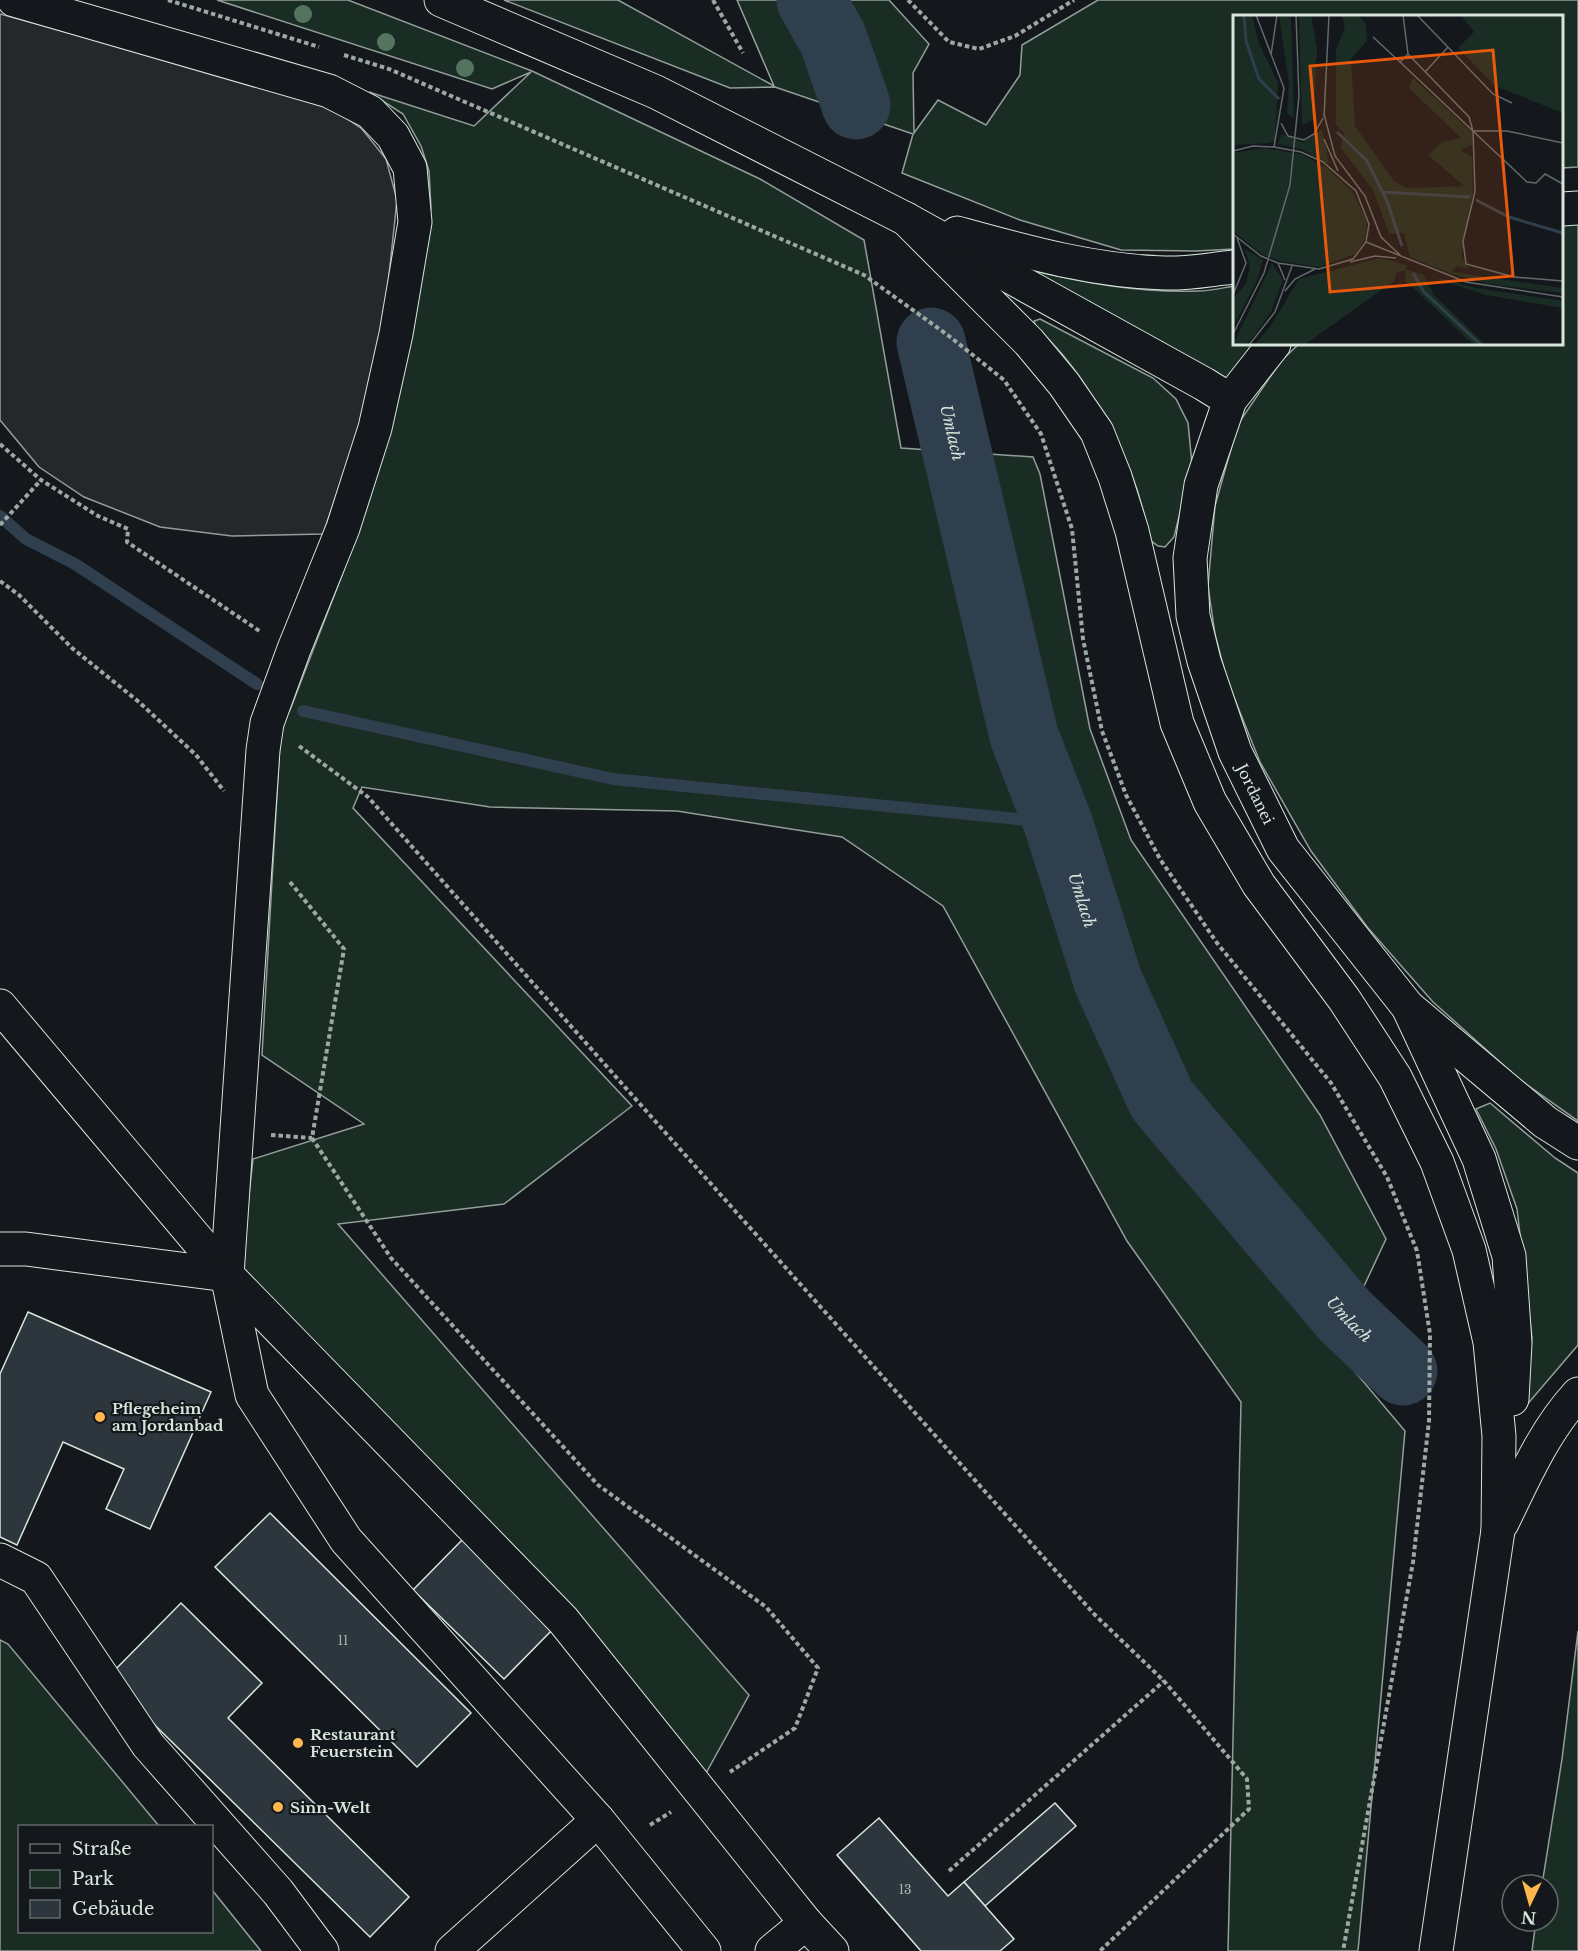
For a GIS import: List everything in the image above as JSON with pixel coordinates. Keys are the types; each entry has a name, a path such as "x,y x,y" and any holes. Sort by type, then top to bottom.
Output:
{"main road":[{"path":"14,0 329,91 370,112 393,136 410,168 415,222 396,334 375,428 343,528 267,723 263,750 227,1275 252,1395 346,1540 598,1820 704,1951"},
{"path":"441,0 657,92 906,219 1230,400"},
{"path":"1563,209 1578,208"},
{"path":"906,219 1041,256 1088,266 1167,273 1233,267"},
{"path":"906,219 1029,342 1064,384 1097,432 1115,477 1132,531 1176,723 1210,802 1259,885 1344,999 1395,1077 1437,1162 1469,1250 1490,1342 1499,1436 1498,1530"},
{"name":"Jordanei","path":"1273,345 1230,400 1201,485 1190,558 1193,616 1204,661 1235,752 1283,849 1408,1007 1545,1122 1578,1143"},
{"path":"0,1006 227,1275 563,1620 806,1923 832,1951"},
{"path":"1408,1007 1479,1159 1509,1256 1515,1343 1509,1450 1436,1951"},
{"path":"0,1249 26,1249 227,1275"},
{"path":"1498,1530 1536,1454 1578,1394"},
{"path":"0,1560 36,1578 148,1745 278,1892 322,1951"},
{"path":"452,1951 598,1820"},
{"path":"772,1951 806,1923"}],"path":[{"path":"168,0 323,49"},
{"path":"713,0 743,53"},
{"path":"908,0 949,42 979,49 1015,36 1074,0"},
{"path":"334,52 389,69 864,275 949,336 1004,380 1041,434 1072,529 1083,639 1102,731 1126,795 1160,860 1217,942 1331,1083 1388,1177 1417,1251 1430,1335 1427,1432 1413,1562 1343,1951"},
{"path":"0,444 41,480 98,516 128,529 126,542 265,634 294,649"},
{"path":"0,525 41,480"},
{"path":"0,581 19,595 72,648 139,702 196,755 258,834 292,885 344,949 312,1138 391,1258 598,1485 766,1607 818,1668 795,1728 666,1816"},
{"path":"267,723 368,796 1095,1615 1164,1681 1247,1779 1249,1809 1100,1951"},
{"path":"949,1871 1164,1681"}],"green space":[{"path":"217,0 348,0 532,71 760,179 864,240 901,448 1033,457 1040,474 1090,729 1131,840 1320,1115 1386,1239 1335,1348 1405,1431 1358,1951 1228,1951 1241,1402 1127,1241 943,906 842,837 677,811 490,807 362,787 353,808 632,1106 504,1204 338,1224 749,1695 705,1775 241,1266 253,1159 364,1124 262,1055 281,725 290,710 344,570 399,396 431,208 429,171 421,146 403,114 369,92 474,126 531,72 492,89"},
{"path":"504,0 618,0 774,86 737,0 889,0 929,44 913,73 914,133 938,100 986,125 1020,75 1022,45 1098,0 1578,0 1578,167 1563,168 1563,15 1233,15 1233,249 1121,250 1020,220 902,173 913,134 775,87 730,88"},
{"path":"1578,224 1578,1121 1519,1079 1433,1002 1368,928 1311,851 1260,762 1227,680 1215,634 1208,586 1215,506 1238,424 1281,361 1298,345 1563,345 1563,226"},
{"path":"1032,270 1135,289 1202,291 1233,286 1233,345 1258,345 1229,384"},
{"path":"1040,319 1153,378 1176,399 1188,423 1192,464 1174,537 1165,547 1158,546 1150,540 1136,487 1116,439 1076,372 1058,349 1036,327 1034,321"},
{"path":"1490,1103 1555,1158 1578,1173 1578,1345 1525,1407 1532,1338 1517,1209 1496,1149 1476,1109"},
{"path":"1578,1631 1578,1951 1532,1951 1534,1933 1560,1933 1560,1873 1544,1873 1562,1759"},
{"path":"0,1640 8,1644 158,1825 18,1825 18,1933 213,1933 213,1891 261,1951 0,1951"}],"shaded area":[{"path":"0,14 324,103 362,129 386,159 397,200 384,322 370,396 323,534 232,536 160,527 84,497 39,467 0,420"}],"building":[{"name":"Pflegeheim am Jordanbad","path":"28,1312 211,1392 150,1529 106,1509 124,1469 63,1442 17,1545 0,1537 0,1374"},
{"path":"270,1513 471,1713 417,1767 215,1567"},
{"path":"463,1539 554,1628 504,1679 413,1590"},
{"name":"Sinn-Welt","path":"181,1603 262,1683 228,1718 409,1897 370,1937 107,1678"},
{"path":"1055,1803 1076,1826 985,1906 964,1882"},
{"path":"879,1818 948,1896 964,1882 1014,1939 1000,1951 921,1951 837,1855"}],"waterway":[{"name":"Umlach","path":"811,0 833,39 856,105"},
{"name":"Umlach","path":"931,342 1024,736 1058,823 1108,981 1162,1100 1345,1316 1403,1371"},
{"path":"0,516 26,539 75,564 257,684"},
{"path":"303,711 613,779 1058,823"}],"place":[{"name":"Pflegeheim am Jordanbad","path":"100,1417"},
{"name":"Restaurant Feuerstein","path":"298,1743"},
{"name":"Sinn-Welt","path":"278,1807"}]}
